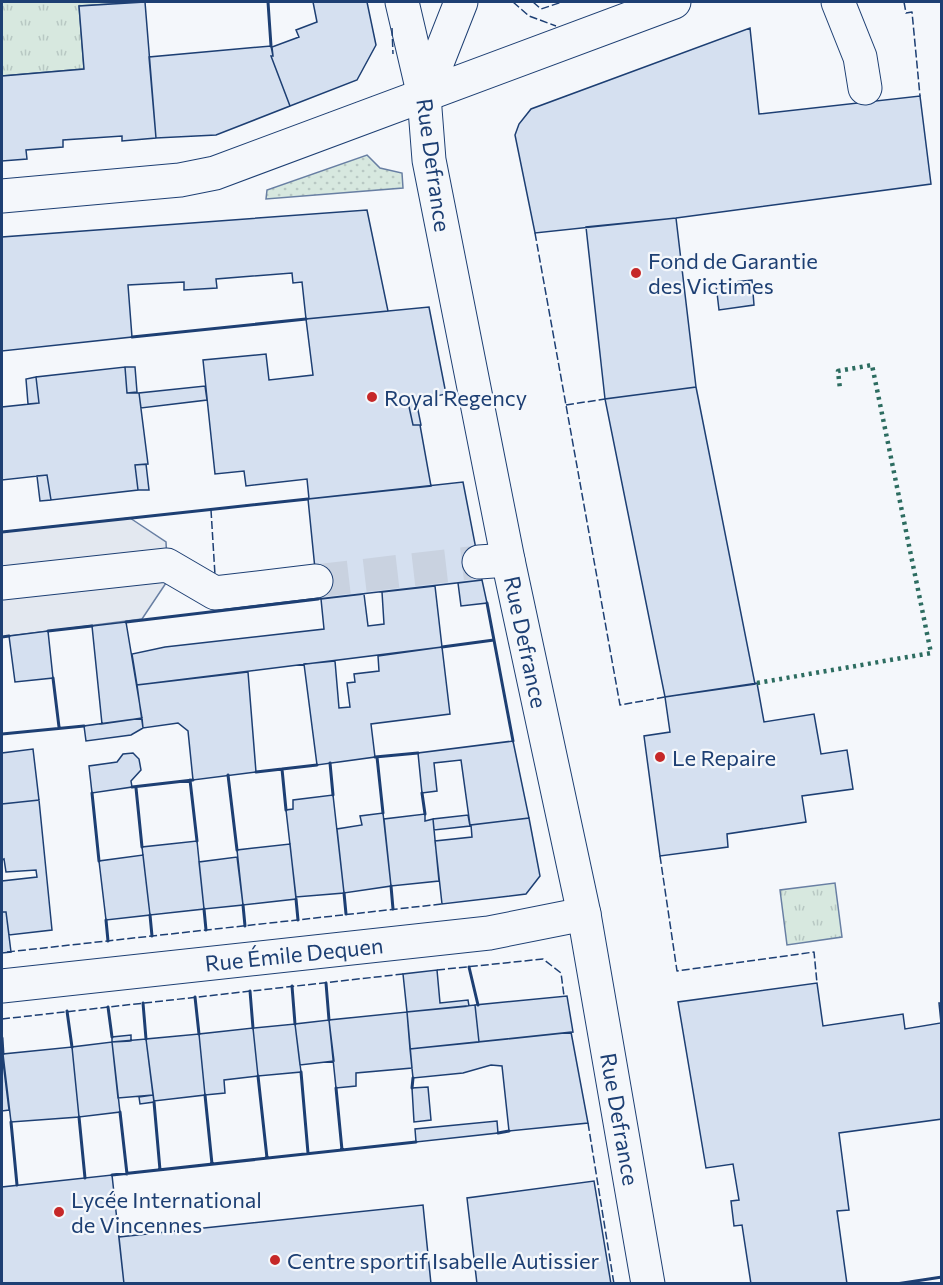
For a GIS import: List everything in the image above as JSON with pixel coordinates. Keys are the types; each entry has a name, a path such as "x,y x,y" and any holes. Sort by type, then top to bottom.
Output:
{"street":[{"name":"Rue Defrance","path":"402,2 424,96 429,160 493,561 584,914 648,1284"},
{"path":"424,96 461,2"},
{"path":"2,196 180,180 215,173 674,2"},
{"path":"838,2 860,57 865,88"},
{"path":"2,583 167,565 215,593 316,581"},
{"name":"Rue Émile Dequen","path":"2,986 489,933 584,914"}],"green space":[{"path":"2,2 139,2 79,6 84,69 2,76"},
{"path":"367,155 380,168 402,173 403,188 266,199 267,190"},
{"path":"835,883 842,937 787,945 780,890"}],"shaded area":[{"path":"130,518 166,542 168,580 142,619 2,637 2,532"}],"building":[{"path":"145,2 156,138 122,141 122,136 63,140 63,147 26,150 27,159 2,161 2,76 84,69 79,6"},
{"path":"313,2 367,2 376,45 357,80 290,106 271,56 273,56 272,47 299,37 296,30 317,22"},
{"path":"750,28 759,114 920,96 931,184 676,218 535,233 515,135 519,124 531,109"},
{"path":"271,46 273,56 271,56 290,106 216,135 156,138 149,57"},
{"path":"367,210 388,311 306,319 302,282 293,283 292,273 216,279 217,288 184,290 184,282 128,285 132,337 2,351 2,237"},
{"name":"Fond de Garantie des Victimes","path":"676,218 696,387 605,399 586,227"},
{"path":"752,280 754,305 719,310 716,284"},
{"path":"429,307 446,394 408,402 413,425 420,425 431,486 309,499 307,479 246,486 244,471 215,474 203,360 266,354 269,380 313,375 306,319"},
{"path":"125,367 127,393 139,393 148,464 135,465 138,490 51,500 47,475 2,480 2,407 39,403 36,377"},
{"path":"125,367 135,367 137,392 127,393"},
{"path":"36,377 39,403 28,404 26,379"},
{"path":"205,386 207,400 141,408 139,393"},
{"path":"696,387 755,684 665,697 605,399"},
{"path":"416,400 421,425 413,425 408,402"},
{"path":"146,464 149,490 138,490 135,465"},
{"path":"47,475 51,500 40,501 37,476"},
{"path":"463,482 482,580 318,599 308,499"},
{"path":"482,580 487,603 461,606 458,583"},
{"path":"435,586 442,647 137,685 132,654 165,647 324,629 321,599 364,594 368,626 384,624 382,592"},
{"path":"126,622 142,718 102,724 92,626"},
{"path":"48,631 53,678 15,682 9,636"},
{"path":"442,647 450,714 371,724 375,757 317,765 304,664 335,661 339,708 350,707 347,683 355,682 354,674 379,671 378,656"},
{"path":"248,672 256,772 193,780 188,731 178,723 143,728 137,685"},
{"path":"757,683 764,722 814,714 821,754 847,750 853,789 802,796 806,822 727,834 728,847 660,856 644,736 670,732 665,697"},
{"path":"142,718 143,728 131,735 86,741 84,726"},
{"path":"513,741 529,818 470,825 461,760 434,763 437,791 422,793 418,753"},
{"path":"33,749 39,800 2,804 2,753"},
{"path":"133,753 139,759 141,770 131,781 132,787 92,793 89,766 117,762 123,754"},
{"path":"333,795 344,893 296,897 286,810 293,809 293,800"},
{"path":"39,800 52,930 9,935 6,912 2,912 2,881 37,877 36,870 6,872 4,859 2,860 2,804"},
{"path":"383,813 391,886 344,893 337,829 362,825 360,816"},
{"path":"425,814 425,821 433,819 439,881 391,886 384,819"},
{"path":"468,815 470,826 434,830 433,819"},
{"path":"529,818 540,876 526,894 442,904 435,841 472,837 471,825"},
{"path":"197,841 204,909 150,915 142,847"},
{"path":"290,844 296,899 243,905 237,850"},
{"path":"143,855 150,915 106,920 99,861"},
{"path":"237,857 243,905 204,909 199,862"},
{"path":"2,912 6,912 11,952 2,953"},
{"path":"437,970 440,1003 468,1000 469,1006 407,1012 403,974"},
{"path":"817,983 823,1026 903,1014 905,1029 941,1023 939,1003 942,1003 942,1119 839,1133 849,1210 837,1211 847,1284 751,1284 742,1225 734,1226 731,1201 739,1200 733,1164 706,1168 678,1002"},
{"path":"567,996 573,1032 479,1042 475,1005"},
{"path":"475,1005 479,1042 410,1049 407,1012"},
{"path":"407,1012 412,1068 356,1073 356,1086 336,1088 329,1020"},
{"path":"329,1020 334,1061 300,1065 295,1024"},
{"path":"295,1024 301,1072 258,1076 253,1028"},
{"path":"253,1028 258,1076 224,1080 225,1093 205,1095 199,1034"},
{"path":"571,1032 588,1123 509,1131 502,1066 491,1065 463,1073 413,1078 410,1049"},
{"path":"199,1034 205,1095 154,1101 146,1039"},
{"path":"131,1035 131,1041 112,1042 112,1037"},
{"path":"146,1039 153,1095 118,1098 112,1042"},
{"path":"112,1042 120,1112 79,1117 72,1047"},
{"path":"72,1047 79,1117 11,1122 3,1054"},
{"path":"2,1054 9,1110 2,1111"},
{"path":"428,1087 431,1120 414,1122 412,1088"},
{"path":"153,1095 154,1102 140,1104 139,1097"},
{"path":"497,1121 498,1133 416,1142 415,1129"},
{"name":"Lycée International de Vincennes","path":"112,1175 124,1284 2,1284 2,1187"},
{"path":"594,1181 611,1284 477,1284 467,1198"},
{"name":"Centre sportif Isabelle Autissier","path":"423,1205 431,1284 124,1284 119,1237"}],"tunnel":[{"path":"316,581 479,562"}],"hedge":[{"path":"757,683 931,653 872,365 838,371 840,389"}],"fence":[{"path":"513,2 529,16 556,26"},
{"path":"533,2 541,9 562,2"},
{"path":"904,2 906,13 912,12 920,96"},
{"path":"392,28 393,54"},
{"path":"535,233 620,705 665,697"},
{"path":"566,405 605,399"},
{"path":"211,510 215,575"},
{"path":"660,856 677,971 814,952 817,983"},
{"path":"7,952 442,904"},
{"path":"437,970 543,959 561,973 564,996"},
{"path":"2,1019 403,974"},
{"path":"588,1123 614,1284"}],"wall":[{"path":"268,2 271,46"},
{"path":"132,337 306,319"},
{"path":"2,532 308,499"},
{"path":"126,622 318,599"},
{"path":"487,603 513,741"},
{"path":"48,631 92,626"},
{"path":"2,637 9,636"},
{"path":"442,647 494,640"},
{"path":"53,678 59,727"},
{"path":"2,734 84,726"},
{"path":"375,757 418,753"},
{"path":"377,757 383,813"},
{"path":"330,763 333,795"},
{"path":"256,772 317,765"},
{"path":"282,769 286,810"},
{"path":"228,775 237,850"},
{"path":"190,780 197,841"},
{"path":"132,787 193,780"},
{"path":"136,788 142,847"},
{"path":"92,793 99,861"},
{"path":"422,793 425,814"},
{"path":"391,886 393,909"},
{"path":"344,893 346,914"},
{"path":"296,899 298,920"},
{"path":"243,905 245,926"},
{"path":"204,909 206,930"},
{"path":"150,915 152,936"},
{"path":"106,920 108,941"},
{"path":"469,967 478,1005"},
{"path":"326,983 329,1020"},
{"path":"292,986 295,1024"},
{"path":"250,991 253,1028"},
{"path":"195,997 199,1034"},
{"path":"143,1003 146,1039"},
{"path":"108,1007 112,1037"},
{"path":"67,1011 72,1047"},
{"path":"2,1038 3,1054"},
{"path":"301,1072 308,1153"},
{"path":"258,1076 267,1158"},
{"path":"412,1088 413,1078"},
{"path":"336,1088 342,1150"},
{"path":"205,1095 212,1164"},
{"path":"154,1102 160,1170"},
{"path":"120,1112 127,1174"},
{"path":"79,1117 85,1178"},
{"path":"11,1122 17,1185"},
{"path":"498,1133 509,1131"},
{"path":"112,1175 416,1142"},
{"path":"896,1284 942,1277"}],"place":[{"name":"Fond de Garantie des Victimes","path":"636,273"},
{"name":"Royal Regency","path":"372,397"},
{"name":"Le Repaire","path":"660,757"},
{"name":"Lycée International de Vincennes","path":"59,1212"},
{"name":"Centre sportif Isabelle Autissier","path":"275,1260"}]}
